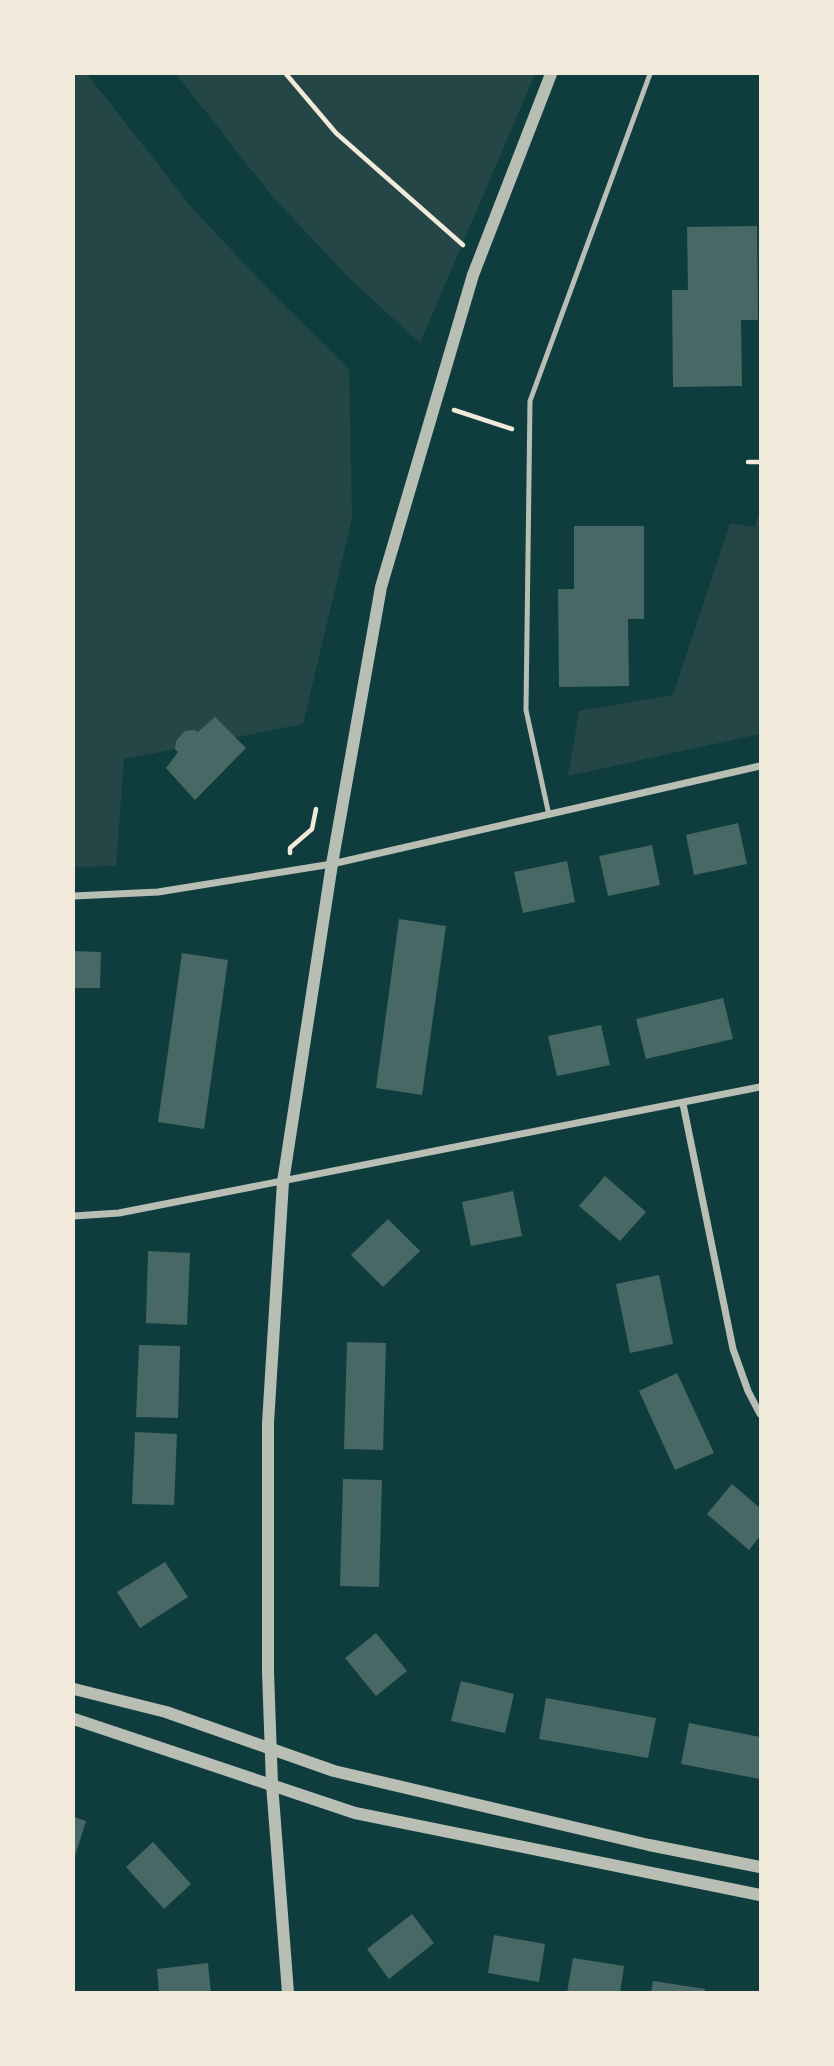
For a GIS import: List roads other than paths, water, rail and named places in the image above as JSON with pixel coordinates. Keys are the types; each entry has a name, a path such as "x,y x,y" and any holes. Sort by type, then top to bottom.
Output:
{"street":[{"path":"288,1993 272,1784 268,1672 268,1423 283,1182 332,864 380,587 479,259 551,74"},
{"path":"74,896 158,892 332,864 761,766"},
{"path":"74,1216 119,1213 761,1087"},
{"path":"683,1104 733,1349 748,1391 761,1414"},
{"path":"74,1689 166,1712 334,1771 649,1846 761,1867"},
{"path":"74,1719 355,1813 761,1895"}],"lane":[{"path":"549,815 526,710 530,401 650,74"}]}
